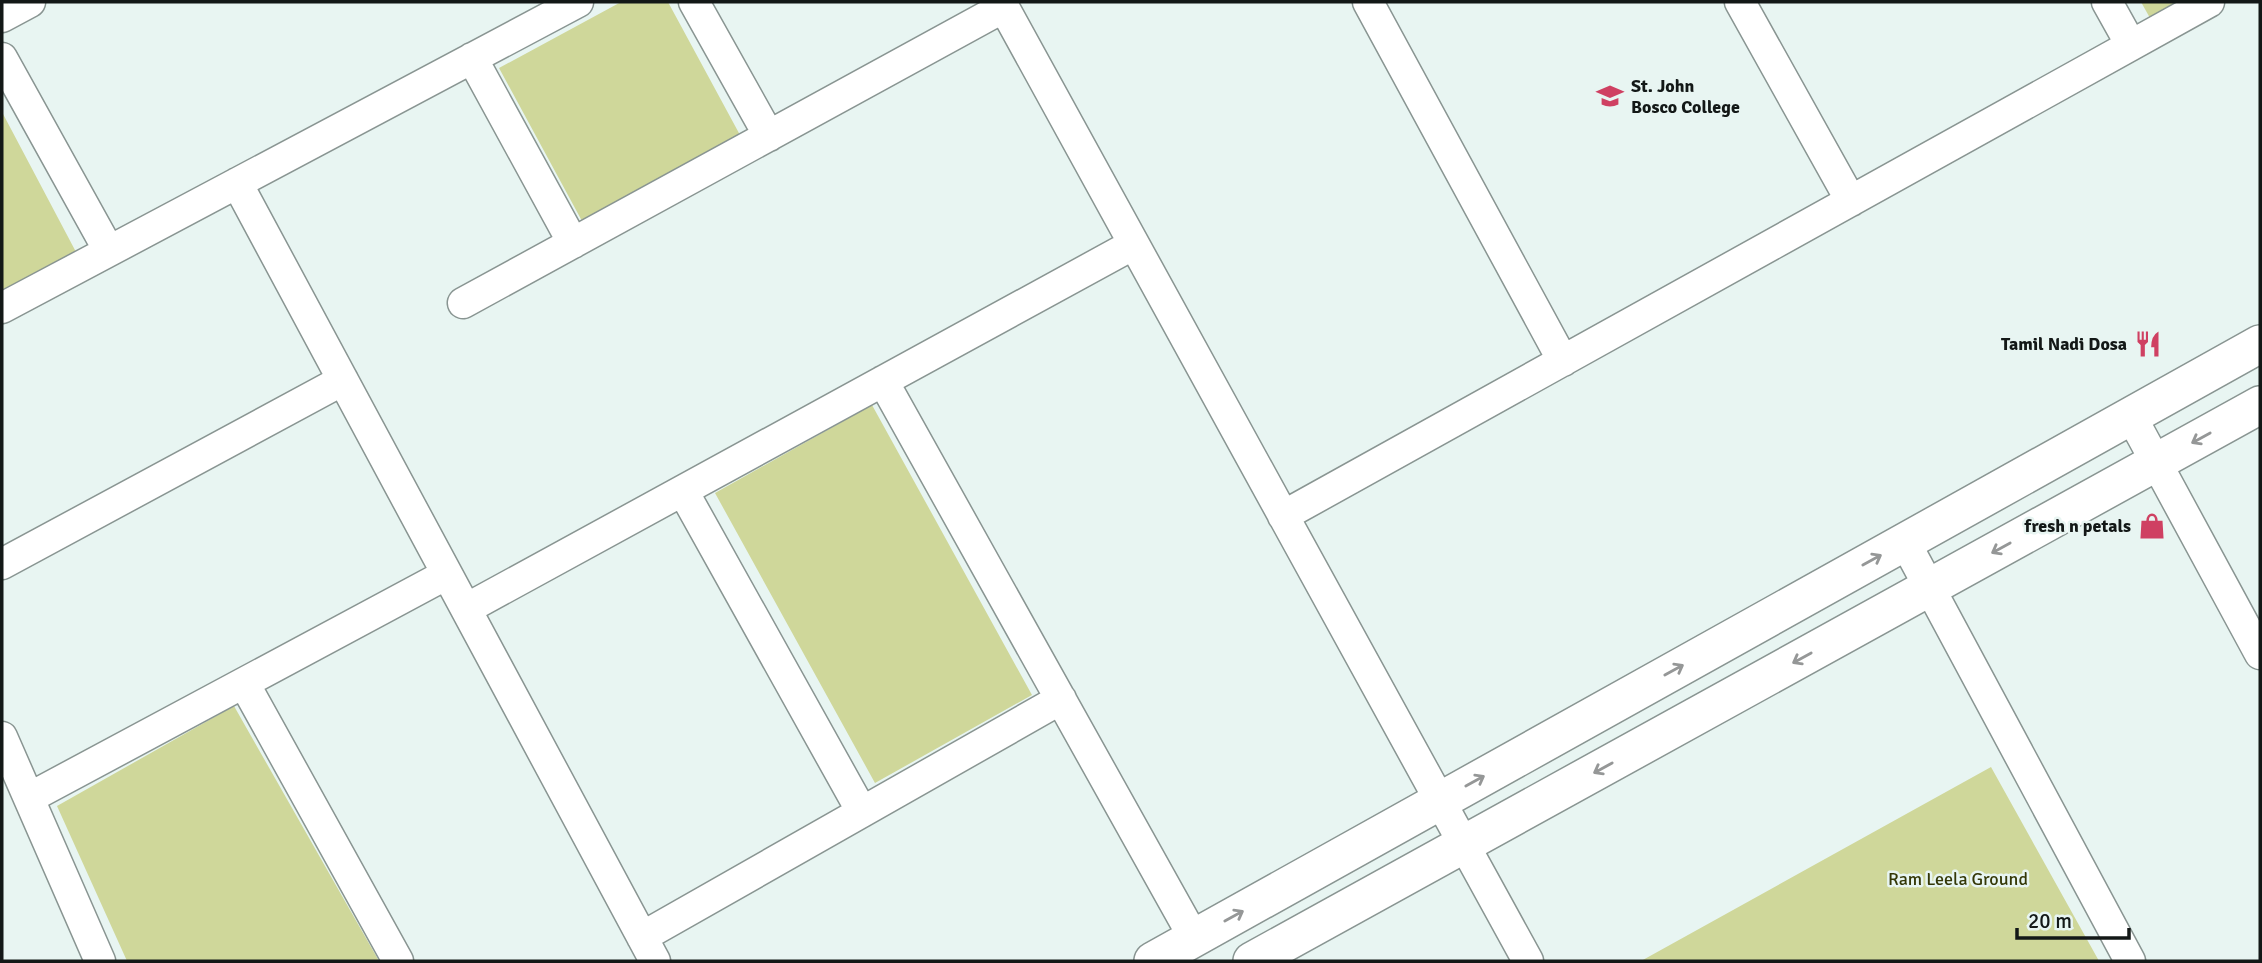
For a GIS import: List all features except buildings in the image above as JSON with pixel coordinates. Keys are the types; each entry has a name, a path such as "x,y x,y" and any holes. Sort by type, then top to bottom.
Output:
{"street":[{"path":"2,17 30,2"},
{"path":"2,308 578,2"},
{"path":"694,2 769,136"},
{"path":"1368,2 1563,360"},
{"path":"1740,2 1851,201"},
{"path":"2107,2 2131,45"},
{"path":"1283,516 2209,2"},
{"path":"463,303 769,136 1003,4 1528,961"},
{"path":"2,58 109,251"},
{"path":"472,58 573,243"},
{"path":"237,183 648,949 862,812 1060,699"},
{"path":"466,609 1134,244"},
{"path":"1153,961 2260,344"},
{"path":"2,564 343,380"},
{"path":"883,381 1194,938"},
{"path":"1252,961 2260,405"},
{"path":"2131,416 2260,654"},
{"path":"683,491 862,812"},
{"path":"1905,542 2130,961"},
{"path":"29,799 447,574"},
{"path":"244,683 398,961"},
{"path":"2,737 100,961"}],"green space":[{"path":"621,2 668,2 740,135 582,221 499,68"},
{"path":"2141,2 2179,2 2150,18"},
{"path":"2,112 76,252 2,291"},
{"path":"872,405 1032,695 875,783 715,493"},
{"path":"234,706 379,961 127,961 57,806"},
{"name":"Ram Leela Ground","path":"1991,767 2099,961 1641,961"}],"place":[{"name":"St. John Bosco College","path":"1610,96"},
{"name":"Tamil Nadi Dosa","path":"2148,344"},
{"name":"fresh n petals","path":"2152,526"}]}
